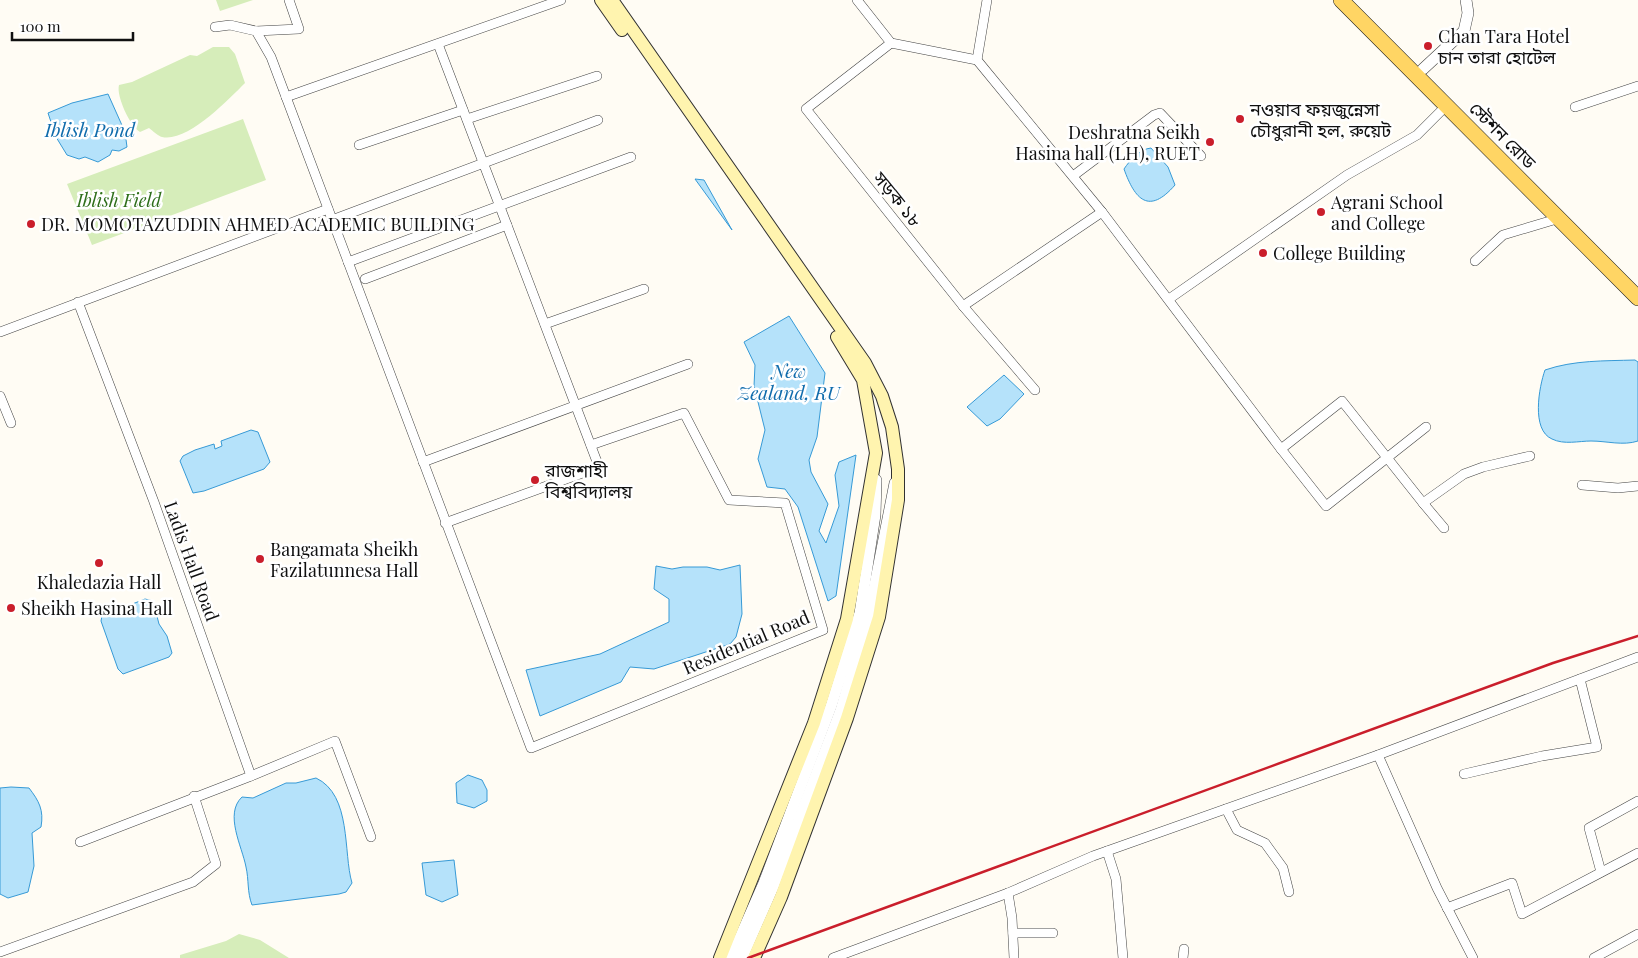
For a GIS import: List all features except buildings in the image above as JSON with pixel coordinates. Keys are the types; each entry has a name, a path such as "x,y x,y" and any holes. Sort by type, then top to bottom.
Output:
{"main road":[{"path":"601,0 841,342 863,380 876,453 847,619 814,723 720,958"},
{"path":"612,0 865,363 882,396 892,427 898,469 898,500 878,617 847,718 781,896 754,958"},
{"name":"স্টেশন রোড","path":"1341,0 1638,298"},
{"name":"স্টেশন রোড","path":"1354,0 1638,284"}],"street":[{"path":"215,27 230,25 256,31 299,29 289,0"},
{"path":"286,97 561,0"},
{"path":"857,0 890,43 977,60 1102,212 1326,506 1426,427"},
{"path":"977,60 987,0"},
{"path":"1422,69 1464,31 1468,13 1466,0"},
{"path":"256,31 271,57 445,523 599,467 438,44"},
{"name":"সড়ক ১৮","path":"890,43 806,109 963,306 1035,390"},
{"path":"467,119 597,76"},
{"path":"1576,107 1638,86"},
{"path":"1169,299 1347,175 1416,135 1446,106"},
{"path":"359,145 463,110"},
{"path":"1073,176 1154,115 1160,113 1201,156"},
{"path":"332,220 598,120"},
{"path":"348,262 631,157"},
{"path":"0,332 328,209"},
{"path":"963,306 1102,212"},
{"path":"1475,261 1502,235 1560,218"},
{"path":"365,279 507,225"},
{"path":"545,324 644,289"},
{"name":"Ladis Hall Road","path":"78,302 154,502 251,776"},
{"path":"423,462 688,364"},
{"path":"0,396 11,423"},
{"path":"1281,449 1342,401 1444,528"},
{"name":"Residential Road","path":"445,523 531,748 823,630 784,503 729,500 684,412 591,445"},
{"path":"731,958 764,883 831,706 860,613 875,516 876,453"},
{"path":"1423,503 1464,474 1483,467 1530,456"},
{"path":"742,958 773,887 840,710 870,615 887,518 898,469"},
{"path":"1582,485 1618,488 1638,486"},
{"path":"833,958 1008,893 1107,851 1378,755 1638,657"},
{"path":"1464,774 1542,756 1597,747 1580,679"},
{"path":"80,842 194,796 251,776 335,741 371,837"},
{"path":"1378,755 1447,908 1473,958"},
{"path":"0,952 193,882 216,864 194,796"},
{"path":"1601,872 1589,828 1638,801"},
{"path":"1226,809 1237,830 1265,843 1283,868 1290,892"},
{"path":"1107,851 1116,879 1123,958"},
{"path":"1447,908 1512,883 1522,914 1638,853"},
{"path":"1008,893 1014,958"},
{"path":"1013,933 1052,933"},
{"path":"1594,958 1638,934"}],"green space":[{"path":"216,0 253,0 220,11"},
{"path":"213,47 229,47 235,54 245,83 207,118 183,133 172,137 162,137 149,128 140,132 136,129 122,103 119,85 132,82 190,55 197,56"},
{"name":"Iblish Field","path":"243,119 266,180 92,245 67,184"},
{"path":"239,934 260,940 289,958 180,958 180,955 226,941"}],"water":[{"name":"Iblish Pond","path":"108,94 125,132 127,147 119,151 112,150 110,155 98,162 85,157 79,159 67,155 56,137 48,113 72,103"},
{"path":"1151,148 1168,167 1175,185 1158,200 1150,201 1138,196 1128,180 1124,169 1139,153"},
{"path":"695,179 704,180 732,230"},
{"name":"New Zealand, RU","path":"789,316 825,373 817,437 809,460 811,472 828,504 819,531 826,543 839,506 835,475 839,462 856,455 836,596 828,601 798,507 785,489 767,487 758,459 765,430 754,386 755,365 744,342"},
{"path":"1635,360 1638,362 1638,441 1627,443 1566,442 1557,441 1545,434 1541,427 1538,408 1545,370 1578,363"},
{"path":"1004,375 1024,394 1000,419 987,426 967,407"},
{"path":"251,430 258,432 270,462 264,469 204,491 193,493 180,461 183,456 214,444 215,449 222,446 221,441"},
{"path":"740,565 742,614 736,637 730,644 654,669 630,667 621,682 540,716 526,670 600,654 669,622 669,599 654,589 656,566 672,569 707,567 720,570"},
{"path":"145,599 153,601 159,624 167,636 172,653 169,657 123,674 118,669 101,621 102,616"},
{"path":"468,775 482,780 487,790 487,801 474,808 457,803 456,783"},
{"path":"316,778 328,786 336,797 341,811 352,883 346,892 339,894 252,905 246,867 234,821 234,812 237,804 242,797 253,798 286,783 296,783"},
{"path":"0,788 29,788 40,806 42,821 41,827 32,833 34,866 28,892 8,898 0,894"},
{"path":"454,860 458,895 442,902 426,895 422,863"}],"railway":[{"path":"748,958 1553,663 1638,636"}],"place":[{"name":"Chan Tara Hotel চান তারা হোটেল","path":"1428,46"},
{"name":"নওয়াব ফয়জুন্নেসা চৌধুরানী হল, রুয়েট","path":"1240,119"},
{"name":"Deshratna Seikh Hasina hall (LH), RUET","path":"1210,142"},
{"name":"Agrani School and College","path":"1321,212"},
{"name":"DR. MOMOTAZUDDIN AHMED ACADEMIC BUILDING","path":"31,224"},
{"name":"College Building","path":"1263,253"},
{"name":"রাজশাহী বিশ্ববিদ্যালয়","path":"535,480"},
{"name":"Bangamata Sheikh Fazilatunnesa Hall","path":"260,559"},
{"name":"Khaledazia Hall","path":"99,563"},
{"name":"Sheikh Hasina Hall","path":"11,608"}]}
